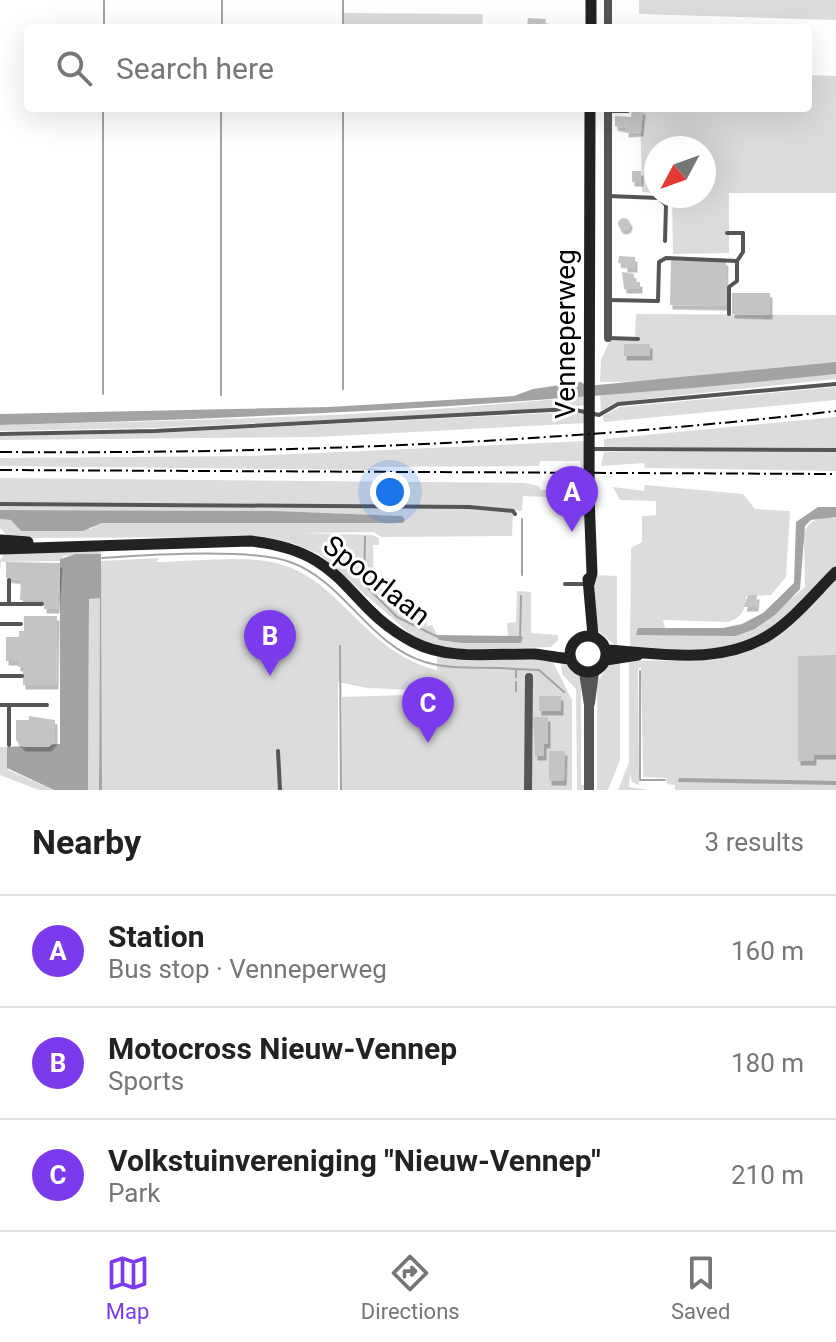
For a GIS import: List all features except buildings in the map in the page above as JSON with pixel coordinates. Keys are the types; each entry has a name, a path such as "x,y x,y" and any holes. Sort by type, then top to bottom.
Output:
{"main road":[{"path":"591,0 591,24"},
{"name":"Venneperweg","path":"588,636 592,573 589,449 590,112"},
{"name":"Spoorlaan","path":"1,545 250,541 279,544 308,554 328,566 383,620 421,645 457,654 571,655"},
{"path":"606,655 588,636 571,655 589,672 606,655 712,654 753,644 785,622 836,572"}],"street":[{"path":"608,0 608,24"},
{"path":"608,112 608,338"},
{"path":"589,299 608,298"},
{"path":"589,672 591,786"},
{"path":"528,790 529,677"}],"lane":[{"path":"608,196 659,198 666,205 665,241"},
{"path":"727,233 743,233 743,252 737,261 737,281 729,287 729,314"},
{"path":"608,298 658,301 659,262 666,258 737,261"},
{"path":"608,338 638,339"},
{"path":"0,434 155,431 571,409 589,409 599,415 618,404 836,384"},
{"path":"589,449 836,450"},
{"path":"0,504 469,507 513,511 515,514"},
{"path":"9,580 9,604"},
{"path":"565,584 589,584"},
{"path":"0,604 42,604"},
{"path":"0,624 21,624"},
{"path":"0,676 22,676"},
{"path":"0,705 47,705"},
{"path":"9,705 9,745"},
{"path":"278,751 280,790"}],"shaded area":[{"path":"639,0 836,0 836,20 639,14"},
{"path":"344,13 483,14 482,24 344,24"},
{"path":"812,75 836,76 836,193 729,193 729,253 673,254 672,208 716,208 716,136 644,136 644,192 640,112 812,112"},
{"path":"636,314 836,315 836,366 681,381 600,382 601,360 610,340 635,338"},
{"path":"836,362 836,374 523,401 209,418 0,425 0,414 329,407 514,396 533,389 581,382 587,386"},
{"path":"836,374 836,379 617,402 601,411 600,394"},
{"path":"836,387 836,400 604,422 603,416 620,407"},
{"path":"585,396 586,405 525,411 155,428 0,431 0,425 366,413"},
{"path":"571,412 584,414 586,423 317,437 0,440 0,436 155,433"},
{"path":"836,417 836,449 604,447 604,439"},
{"path":"586,441 585,467 581,467 580,461 540,461 539,466 366,467 383,470 0,466 0,458 250,456"},
{"path":"604,452 836,452 836,471 645,468 644,463 601,466"},
{"path":"0,478 525,483 539,486 540,490 563,490 563,498 523,496 522,511 489,507 0,502"},
{"path":"645,485 743,494 755,509 790,511 786,577 771,595 746,596 742,612 729,622 663,620 665,628 638,628 736,636 756,629 805,587 804,539 801,544 808,526 822,518 836,517 836,566 783,619 752,640 717,650 630,648 631,548 642,542 642,516 656,515 656,501 620,500 613,487 644,491"},
{"path":"0,506 469,509 513,513 512,536 381,537 374,532 301,533 372,535 379,538 379,545 373,545 374,587 392,589 393,603 401,607 402,612 426,612 427,626 432,625 440,640 461,643 519,636 508,637 507,623 516,622 517,591 531,592 531,633 558,635 558,640 551,647 461,650 416,639 319,554 295,544 255,537 10,538 0,528 0,519 90,529 102,523 403,523 402,516 276,511 0,510"},
{"path":"818,507 836,507 836,517 811,520 805,526 800,589 776,614 755,629 736,636 636,635 638,628 723,628 742,624 763,613 794,583 796,522"},
{"path":"0,510 276,511 402,516 405,520 403,523 102,523 83,531 21,531 11,520 0,519"},
{"path":"99,550 101,554 63,556 61,561 1,562 0,573 0,560 5,554"},
{"path":"76,554 101,554 102,790 99,790 100,598 89,599 88,790 54,790 7,768 7,747 60,744 60,559"},
{"path":"160,558 156,562 236,559 280,564 302,573 321,586 391,649 437,670 437,656 552,660 572,700 572,790 342,790 342,697 437,694 438,691 367,688 338,682 338,790 102,790 101,561"},
{"path":"594,575 617,576 617,647 596,629"},
{"path":"836,580 836,790 675,790 675,785 667,784 666,778 643,777 641,667 638,669 639,785 632,782 630,773 629,787 650,790 618,790 629,762 629,661 714,659 747,652 783,631"},
{"path":"89,598 100,598 99,790 88,790"},
{"path":"436,635 523,637 521,643 461,643 439,640"},
{"path":"561,661 570,664 581,678 581,785 585,785 585,790 577,790 576,689 562,674"},
{"path":"620,662 620,760 608,790 597,790 597,681 610,664"},
{"path":"0,747 7,747 8,770 54,790 39,790 0,775"},
{"path":"679,778 836,781 836,785 678,782"}],"waterway":[{"path":"104,0 104,24"},
{"path":"222,0 222,24"},
{"path":"343,0 343,24"},
{"path":"103,112 103,394"},
{"path":"221,112 221,395"},
{"path":"343,112 343,389"},
{"path":"522,519 522,575"},
{"path":"365,537 364,584 397,617 438,637"},
{"path":"102,558 225,554 290,562 326,583 372,628 405,654 448,666 516,669"},
{"path":"520,639 521,596"},
{"path":"340,646 341,790"},
{"path":"516,677 516,669 539,670 564,692"},
{"path":"640,671 640,780 665,780"},
{"path":"516,682 516,691"},
{"path":"721,781 747,782"}],"railway":[{"path":"0,452 210,451 523,439 836,411"},
{"path":"0,470 836,474"}],"place":[{"name":"Station","path":"572,532"},
{"name":"Motocross Nieuw-Vennep","path":"270,676"},
{"name":"Volkstuinvereniging \"Nieuw-Vennep\"","path":"428,743"}]}
